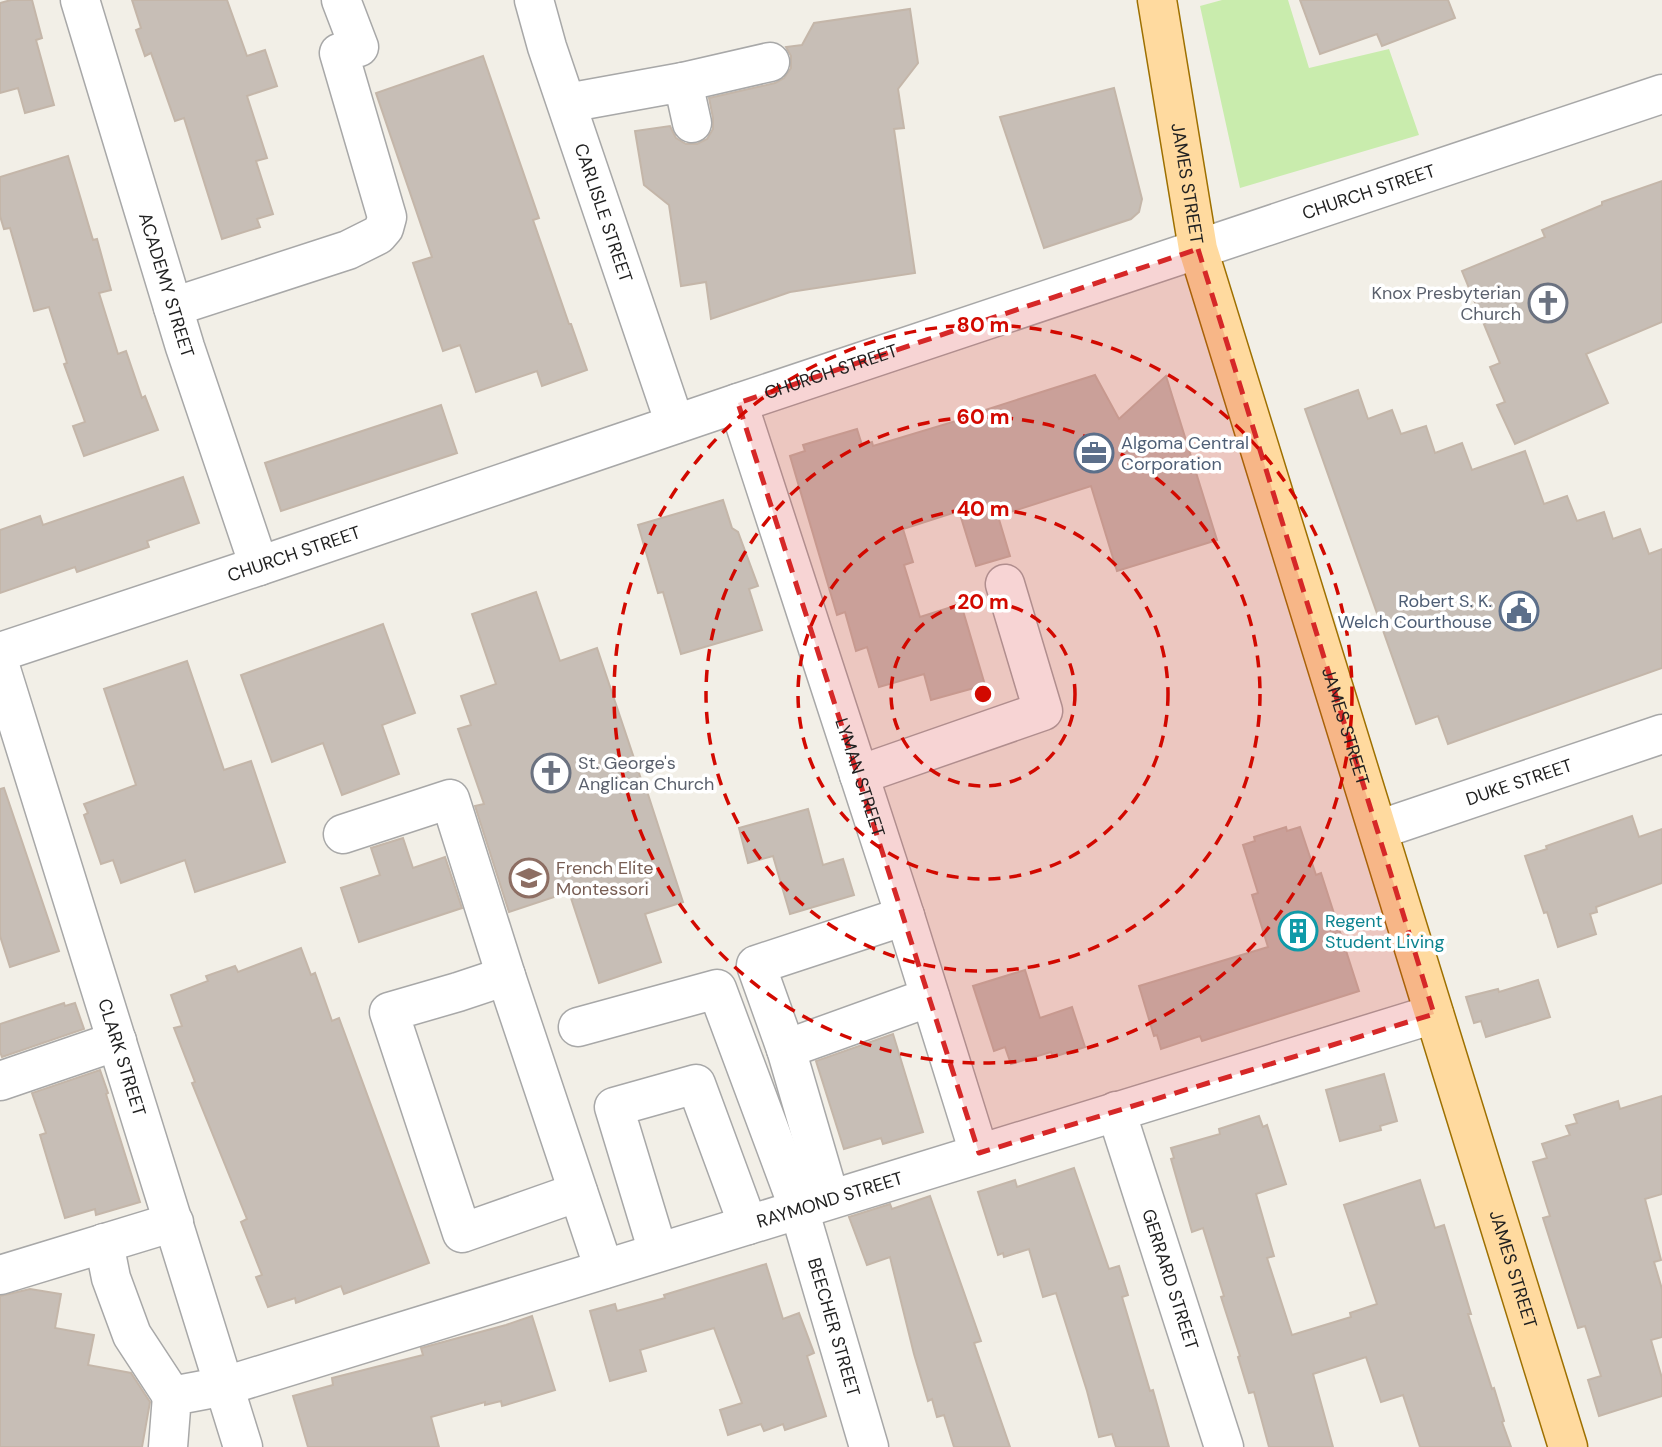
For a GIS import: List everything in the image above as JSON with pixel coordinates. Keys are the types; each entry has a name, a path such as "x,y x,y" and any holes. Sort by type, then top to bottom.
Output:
{"main road":[{"name":"JAMES STREET","path":"1157,0 1198,249 1568,1447"}],"street":[{"name":"ACADEMY STREET","path":"80,0 173,307 259,566"},
{"path":"173,307 348,250 378,235 384,228 387,217 339,53 359,47 341,0"},
{"name":"CARLISLE STREET","path":"534,0 547,47 675,424"},
{"path":"567,103 683,82 770,62"},
{"path":"683,82 692,123"},
{"name":"CHURCH STREET","path":"0,652 1662,94"},
{"name":"LYMAN STREET","path":"738,403 979,1153"},
{"path":"859,775 1043,711 1005,584"},
{"name":"CLARK STREET","path":"0,666 243,1447"},
{"name":"DUKE STREET","path":"1378,830 1662,734"},
{"path":"343,834 450,799 604,1269"},
{"path":"815,1204 786,1049 756,965 905,916"},
{"path":"506,976 389,1012 461,1233 578,1192"},
{"path":"578,1027 717,989 815,1204"},
{"path":"786,1049 930,997"},
{"name":"RAYMOND STREET","path":"172,1396 225,1386 1434,1013"},
{"path":"0,1081 117,1041"},
{"path":"658,1252 614,1107 696,1084 748,1225"},
{"name":"GERRARD STREET","path":"1116,1111 1224,1447"},
{"name":"BEECHER STREET","path":"815,1204 869,1447"},
{"path":"0,1275 174,1222"},
{"path":"104,1243 111,1278 132,1335 172,1396 168,1447"}],"highlighted area":[{"path":"1198,249 1434,1014 979,1153 738,403"}],"green space":[{"path":"1222,0 1288,0 1309,68 1389,49 1419,135 1240,188 1200,6"}],"building":[{"path":"32,0 42,38 36,40 54,105 25,113 18,88 0,93 0,3"},
{"path":"132,0 227,0 247,56 265,50 277,86 247,96 267,158 256,161 273,214 257,219 260,227 222,239 184,118 175,121 151,53 145,56 136,30 141,28"},
{"path":"1300,0 1448,0 1455,18 1382,46 1377,34 1320,54"},
{"path":"910,9 918,63 898,89 904,128 894,129 915,273 790,292 711,319 706,282 681,286 669,205 644,185 635,131 670,126 676,138 686,144 697,144 707,139 713,129 709,98 775,83 784,78 791,68 791,56 786,47 802,45 814,23"},
{"path":"483,56 539,218 533,220 587,370 542,386 537,371 476,392 460,345 443,351 413,263 432,257 376,93"},
{"path":"1114,88 1142,199 1139,212 1131,219 1044,248 1000,117"},
{"path":"68,156 93,240 97,239 111,290 99,293 118,354 126,351 142,398 145,396 158,430 84,456 73,426 85,422 64,364 67,363 49,307 34,311 10,228 4,229 0,216 0,177"},
{"name":"Knox Presbyterian Church","path":"1662,181 1662,322 1586,354 1608,403 1515,444 1497,405 1505,402 1490,367 1500,363 1462,271 1545,237 1542,230 1602,205 1602,202"},
{"path":"1095,375 1119,419 1166,376 1217,540 1117,571 1091,486 998,516 1010,556 976,566 959,511 903,529 913,562 904,565 920,617 961,604 985,685 931,700 924,674 879,687 867,647 856,651 845,612 837,615 790,456 805,451 803,445 857,429 862,445 872,442 873,446"},
{"name":"Robert S. K. Welch Courthouse","path":"1358,390 1368,419 1392,410 1401,434 1426,426 1435,453 1462,443 1472,470 1525,451 1544,504 1567,496 1577,521 1604,512 1613,539 1640,529 1649,554 1662,549 1662,668 1448,744 1438,716 1416,724 1305,409"},
{"path":"441,405 457,453 281,511 265,463"},
{"path":"183,477 199,523 147,541 149,547 77,572 75,567 0,593 0,530 40,516 43,525"},
{"path":"723,500 732,528 738,532 758,586 749,589 762,630 681,654 663,592 658,593 638,525"},
{"path":"536,592 560,661 597,648 683,902 645,914 661,962 599,983 569,892 509,912 475,806 484,804 458,729 471,725 461,696 496,684 472,614"},
{"path":"383,624 415,713 382,725 399,774 342,795 323,743 272,762 241,675"},
{"path":"187,661 224,770 251,761 285,862 195,892 185,860 121,883 113,860 101,864 84,815 88,813 84,804 136,785 104,689"},
{"path":"4,788 59,951 10,967 0,936 0,789"},
{"path":"808,809 823,865 843,859 854,895 790,914 773,856 748,863 739,828"},
{"path":"1632,816 1639,837 1662,829 1662,883 1596,907 1597,912 1590,914 1596,934 1558,947 1525,856"},
{"name":"Regent Student Living","path":"1286,827 1287,831 1300,827 1316,875 1321,873 1359,991 1202,1041 1200,1036 1161,1049 1157,1035 1154,1036 1139,986 1268,947 1252,895 1258,893 1243,845 1255,841 1254,837"},
{"path":"403,838 413,868 445,857 462,908 359,942 341,888 380,875 371,848"},
{"path":"301,948 311,975 315,973 332,1021 339,1018 429,1263 344,1294 341,1286 296,1303 295,1298 268,1307 256,1277 262,1275 241,1222 247,1219 192,1083 195,1082 174,1028 182,1026 171,995 208,981 206,976 235,966 238,972"},
{"path":"1025,970 1040,1018 1072,1007 1085,1047 1053,1057 1051,1052 1011,1064 1005,1047 994,1051 973,986"},
{"path":"1538,980 1550,1017 1486,1037 1481,1021 1474,1023 1466,997 1498,989 1499,992"},
{"path":"64,1003 65,1006 75,1003 84,1029 2,1057 0,1024"},
{"path":"893,1034 923,1132 883,1144 881,1138 844,1149 816,1061"},
{"path":"100,1070 140,1202 96,1215 95,1209 65,1218 40,1135 46,1133 32,1093"},
{"path":"1384,1074 1397,1121 1380,1126 1381,1130 1340,1141 1326,1090"},
{"path":"1662,1096 1662,1194 1645,1199 1661,1260 1654,1262 1662,1289 1662,1337 1651,1340 1662,1378 1662,1396 1599,1416 1588,1380 1601,1376 1585,1326 1578,1328 1543,1218 1550,1216 1533,1162 1547,1158 1542,1144 1570,1135 1566,1126 1577,1123 1574,1115 1618,1101 1620,1109"},
{"path":"1259,1116 1263,1127 1267,1125 1286,1184 1256,1194 1274,1256 1267,1258 1292,1335 1351,1317 1350,1313 1377,1304 1344,1205 1420,1180 1435,1228 1444,1225 1471,1314 1468,1314 1511,1447 1420,1447 1403,1395 1381,1402 1366,1357 1313,1374 1333,1447 1269,1447 1254,1392 1249,1393 1238,1357 1240,1356 1221,1297 1224,1296 1203,1228 1192,1232 1171,1159 1174,1158 1171,1148 1220,1134 1219,1129"},
{"path":"1074,1168 1109,1269 1119,1266 1128,1295 1122,1297 1169,1447 1116,1447 1112,1434 1099,1437 1056,1293 1043,1297 1029,1249 1004,1257 1003,1253 998,1255 978,1192 1015,1180 1017,1187"},
{"path":"930,1196 981,1341 974,1343 1010,1447 954,1447 944,1415 937,1417 932,1399 928,1401 890,1257 867,1265 849,1217 890,1204 892,1209"},
{"path":"766,1264 783,1319 799,1313 814,1353 807,1356 826,1416 785,1430 783,1424 764,1431 761,1424 728,1435 720,1410 742,1403 714,1328 640,1350 646,1371 610,1381 590,1311 615,1304 617,1311"},
{"path":"30,1289 61,1294 55,1328 94,1335 88,1365 131,1373 150,1402 142,1447 0,1447 0,1296"},
{"path":"532,1316 555,1390 502,1406 501,1401 485,1405 485,1402 431,1417 439,1447 308,1447 293,1396 333,1385 332,1378 423,1355 421,1348"}],"place":[{"name":"Knox Presbyterian Church","path":"1548,303"},
{"name":"Algoma Central Corporation","path":"1094,453"},
{"name":"Robert S. K. Welch Courthouse","path":"1519,611"},
{"name":"St. George's Anglican Church","path":"551,773"},
{"name":"French Elite Montessori","path":"529,878"},
{"name":"Regent Student Living","path":"1298,931"}]}
